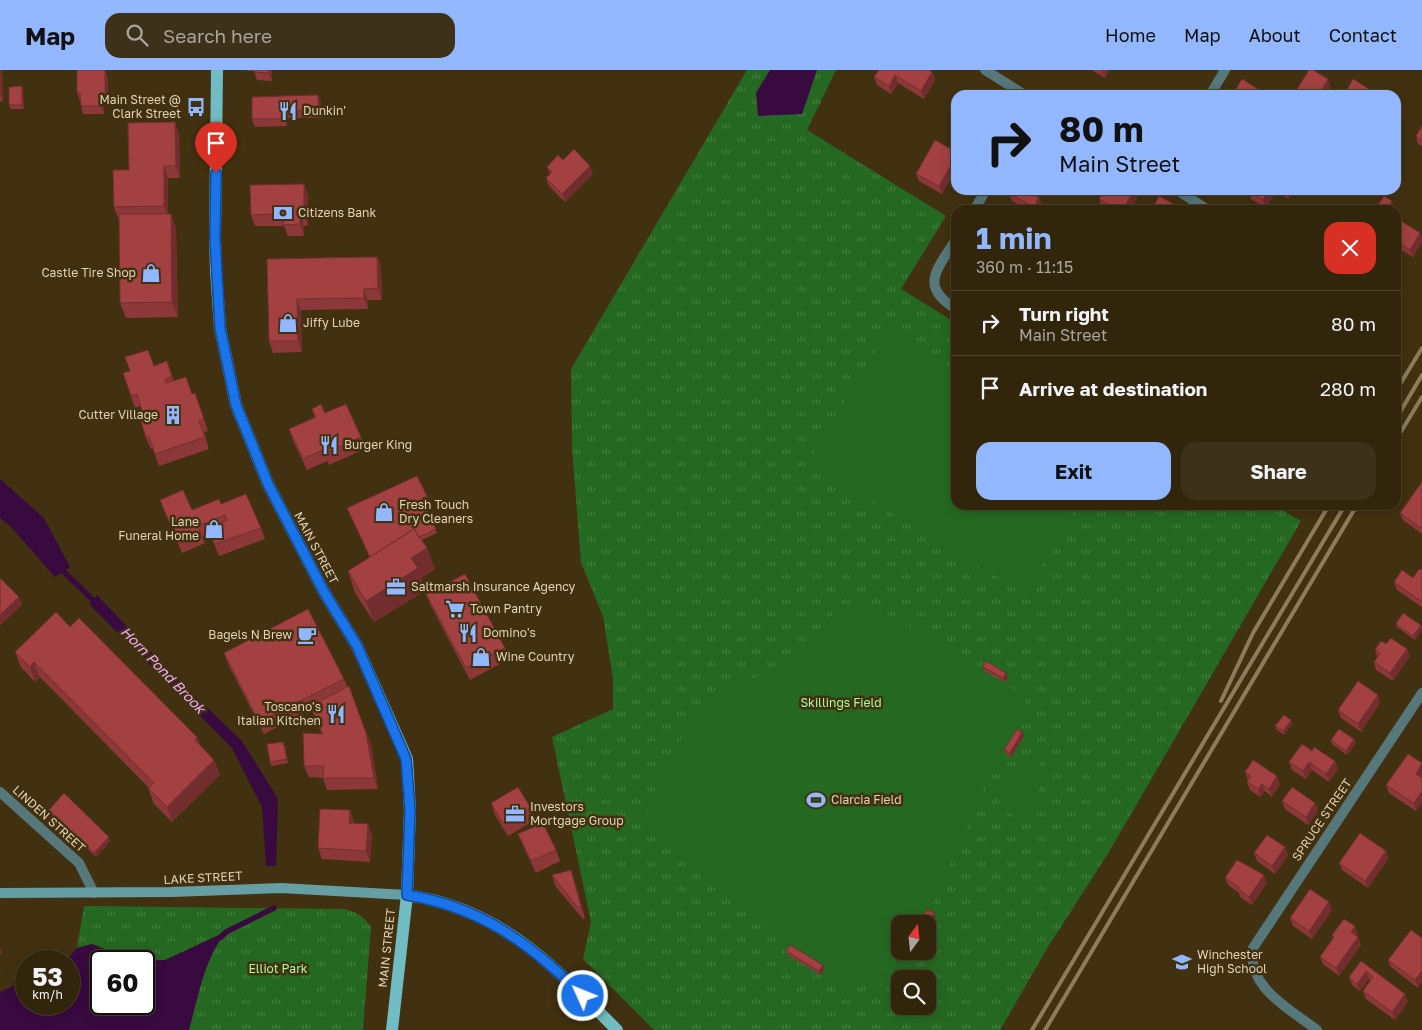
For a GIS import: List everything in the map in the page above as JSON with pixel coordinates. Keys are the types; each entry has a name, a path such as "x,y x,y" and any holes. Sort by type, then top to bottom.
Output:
{"main road":[{"name":"MAIN STREET","path":"217,70 216,270 220,328 236,405 268,484 324,592 357,646 406,759 410,810 407,895 392,1030"},
{"path":"407,895 457,906 521,940 546,960 617,1030"}],"street":[{"path":"986,70 1016,90"},
{"path":"1213,90 1226,70"},
{"path":"1185,195 1200,205"},
{"path":"951,247 937,271 934,287 939,296 951,305"},
{"name":"SPRUCE STREET","path":"1316,1030 1266,990 1256,978 1251,965 1252,948 1422,693"},
{"name":"LINDEN STREET","path":"0,792 79,863 94,893"},
{"name":"LAKE STREET","path":"0,893 94,893 281,888 407,895"}],"green space":[{"name":"Skillings Field","path":"747,70 836,70 807,130 946,216 901,289 951,320 951,510 1282,510 1301,521 1109,852 1048,947 1000,1030 654,1030 583,959 591,922 552,737 613,709 613,679 603,616 581,563 572,447 571,369"},
{"path":"889,329 951,367 951,510 1075,510 1024,593 808,462"},
{"name":"Ciarcia Field","path":"866,602 1024,695 1029,714 988,778 927,915 891,915 891,960 901,960 895,970 891,970 890,978 858,987 780,941 644,825 656,786 670,756 699,717 736,688 781,667 806,659 836,608"},
{"path":"1026,756 1050,770 1021,820 997,806"},
{"name":"Elliot Park","path":"84,906 344,909 363,917 371,927 363,1030 189,1030 203,977 214,947 225,932 165,960 155,960 155,950 107,950 92,944 77,948"}],"water":[{"path":"770,70 817,70 802,114 758,116 756,93"},
{"path":"0,479 44,518 70,567 55,577 10,526 0,518"},
{"name":"Horn Pond Brook","path":"97,595 174,676 242,741 278,799 276,866 266,866 262,807 232,748 89,604"},
{"path":"226,932 218,943 207,966 189,1030 0,1030 0,992 15,985 15,1015 80,1015 80,950 75,950 92,944 107,950 90,950 90,1015 155,1015 155,960 165,960"}],"building":[{"path":"77,70 105,70 105,93 101,93 101,106 81,106 80,93 77,93"},
{"path":"254,70 269,70 269,73 254,72"},
{"path":"879,70 929,70 932,72 921,91 895,75 889,86 874,77"},
{"path":"1309,70 1313,70 1328,79 1322,90 1296,90"},
{"path":"1242,79 1260,90 1235,90"},
{"path":"1353,79 1371,90 1347,90"},
{"path":"22,86 22,105 9,105 9,87"},
{"path":"318,95 318,110 284,111 284,119 252,119 252,97"},
{"path":"175,122 176,166 164,166 164,206 114,207 113,170 129,170 128,123"},
{"path":"1422,126 1422,140 1416,136"},
{"path":"935,140 951,149 951,165 939,186 916,174"},
{"path":"574,149 590,166 562,194 546,178 552,172 547,167 558,155 563,160"},
{"path":"304,184 304,214 300,214 300,224 283,225 283,214 251,215 250,185"},
{"path":"1013,195 1034,195 1039,198 1035,205 1030,205"},
{"path":"1101,195 1131,195 1126,205 1110,205 1099,199"},
{"path":"1255,195 1266,195 1263,200"},
{"path":"1159,196 1176,205 1154,205"},
{"path":"1384,196 1392,201 1389,205 1378,205"},
{"path":"119,214 171,214 172,302 120,303"},
{"path":"1401,221 1420,233 1410,250 1401,244"},
{"path":"377,257 378,288 364,289 364,298 297,299 298,341 269,341 267,259"},
{"name":"Cutter Village","path":"148,350 154,366 167,361 172,377 165,379 166,383 186,377 192,394 195,393 204,419 199,421 205,437 155,454 149,437 146,438 138,412 142,411 137,394 131,396 123,373 130,371 125,357"},
{"name":"Burger King","path":"321,404 325,413 346,404 361,437 324,454 323,450 303,459 289,429 316,417 312,409"},
{"path":"417,476 427,496 422,498 436,529 419,537 414,529 370,557 347,508"},
{"path":"1422,482 1422,527 1421,528 1400,513"},
{"path":"183,490 192,510 219,499 221,504 246,494 261,528 215,544 208,528 227,520 225,515 198,526 200,532 177,541 160,500"},
{"path":"414,529 427,548 411,558 418,568 366,601 348,571"},
{"path":"1419,569 1422,570 1422,602 1394,582 1402,570 1413,578"},
{"path":"465,574 505,648 466,668 426,594"},
{"path":"0,578 19,597 0,615"},
{"path":"308,609 344,679 259,722 224,653"},
{"path":"56,612 70,627 79,618 197,737 195,740 214,760 167,807 148,788 154,783 34,662 30,667 15,652"},
{"path":"1403,613 1421,625 1413,636 1396,624"},
{"path":"1391,638 1407,649 1390,673 1374,662 1380,653 1375,650 1381,641 1386,644"},
{"path":"986,661 1006,673 1003,678 983,667"},
{"path":"1358,681 1378,695 1358,724 1338,710"},
{"path":"349,686 366,733 374,778 323,778 324,766 304,766 303,733 323,734 310,706"},
{"path":"1284,715 1291,720 1283,731 1275,726"},
{"path":"1017,729 1022,732 1010,753 1004,750"},
{"path":"1339,729 1354,739 1346,751 1331,740"},
{"path":"283,742 287,759 270,762 267,744"},
{"path":"1302,744 1312,751 1314,747 1335,761 1326,774 1309,762 1303,771 1289,762"},
{"path":"1408,754 1422,763 1416,774 1422,778 1422,791 1414,803 1386,785"},
{"path":"1253,760 1277,776 1269,789 1262,784 1258,789 1247,782 1251,776 1245,772"},
{"path":"518,787 531,808 503,824 491,803"},
{"path":"1292,787 1315,803 1306,817 1282,801"},
{"path":"64,793 109,837 94,853 49,810"},
{"path":"320,809 350,810 349,823 368,824 366,851 318,848"},
{"path":"543,823 556,850 531,861 518,834"},
{"path":"1360,833 1386,851 1365,881 1339,863"},
{"path":"1267,835 1285,847 1272,866 1254,853"},
{"path":"1237,860 1264,875 1249,897 1238,889 1239,887 1225,878"},
{"path":"571,870 581,907 578,908 552,875"},
{"path":"1310,889 1329,902 1309,931 1290,918"},
{"path":"927,909 934,913 933,915 924,915"},
{"path":"1344,919 1355,926 1351,932 1358,937 1336,968 1320,957 1334,937 1332,935"},
{"path":"1411,930 1422,938 1422,971 1415,980 1388,960"},
{"path":"790,945 823,965 819,971 786,951"},
{"path":"1361,961 1405,994 1392,1012 1363,991 1373,977 1366,971 1357,984 1349,977"}],"waterway":[{"name":"Horn Pond Brook","path":"58,566 98,605"},
{"name":"Horn Pond Brook","path":"221,937 226,932 274,908"}],"railway":[{"path":"1401,383 1422,348"},
{"path":"1401,411 1422,375"},
{"path":"1401,432 1422,397"},
{"path":"1221,701 1253,633 1326,510"},
{"path":"1032,1030 1342,510"},
{"path":"1045,1030 1354,510"}],"place":[{"name":"Main Street @ Clark Street","path":"196,107"},
{"name":"Dunkin'","path":"288,111"},
{"name":"Citizens Bank","path":"283,213"},
{"name":"Castle Tire Shop","path":"151,273"},
{"name":"Jiffy Lube","path":"288,323"},
{"name":"Cutter Village","path":"173,415"},
{"name":"Burger King","path":"329,445"},
{"name":"Fresh Touch Dry Cleaners","path":"384,512"},
{"name":"Lane Funeral Home","path":"214,529"},
{"name":"Saltmarsh Insurance Agency","path":"396,587"},
{"name":"Town Pantry","path":"455,609"},
{"name":"Domino's","path":"468,633"},
{"name":"Bagels N Brew","path":"307,635"},
{"name":"Wine Country","path":"481,657"},
{"name":"Toscano's Italian Kitchen","path":"336,714"},
{"name":"Ciarcia Field","path":"816,800"},
{"name":"Investors Mortgage Group","path":"515,814"},
{"name":"Winchester High School","path":"1182,962"}],"route":[{"path":"216,173 215,239 220,328 236,405 268,484 324,592 357,646 406,759 410,810 407,895 433,899 457,906 492,923 521,940 546,960 583,996"}]}
